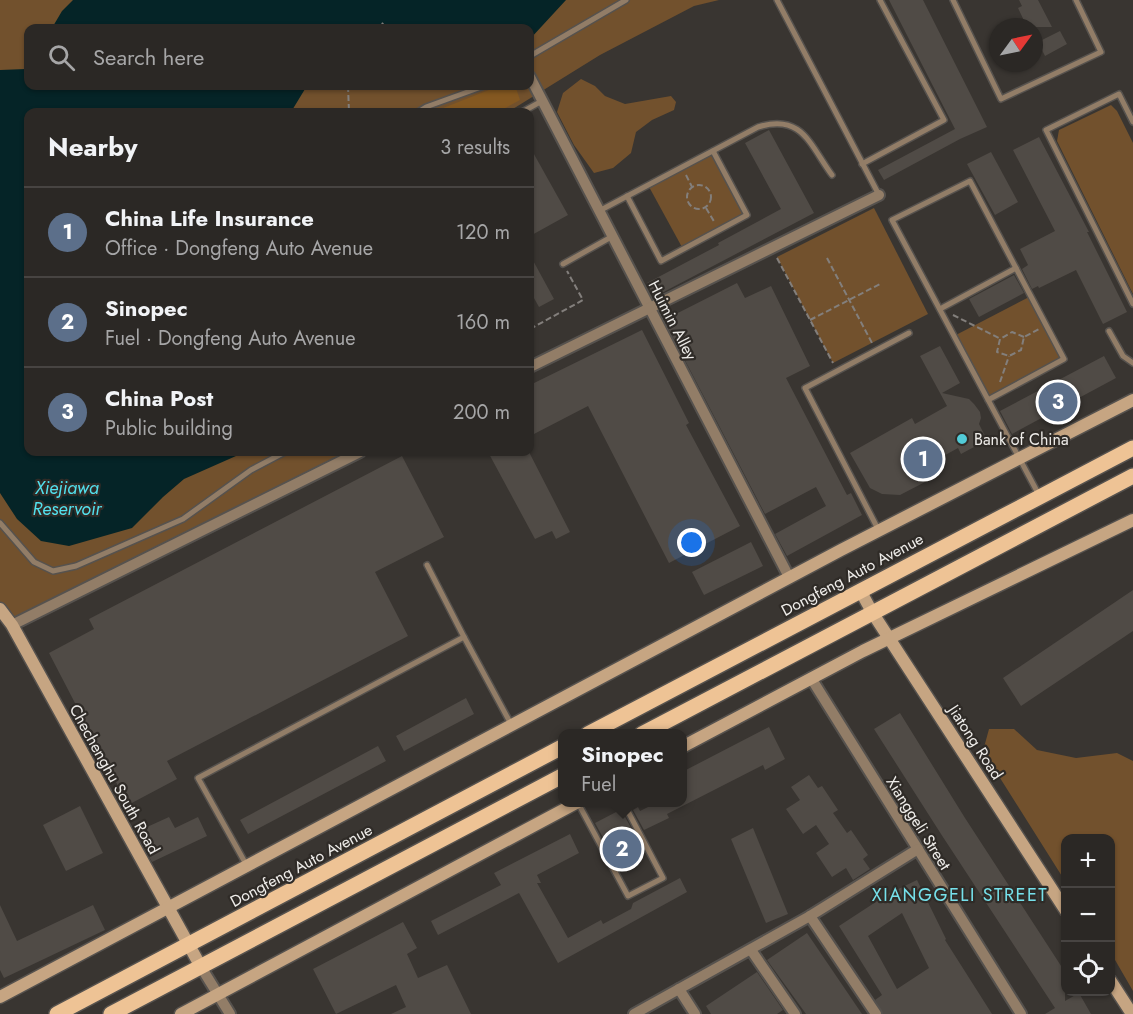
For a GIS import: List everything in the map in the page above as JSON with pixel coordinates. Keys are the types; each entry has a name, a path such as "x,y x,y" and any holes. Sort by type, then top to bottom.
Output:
{"main road":[{"name":"Dongfeng Auto Avenue","path":"597,729 1133,448"},
{"path":"651,729 1133,476"},
{"name":"Dongfeng Auto Avenue","path":"57,1014 558,749"},
{"path":"111,1014 558,778"}],"street":[{"name":"Huimin Alley","path":"534,84 789,577"},
{"path":"534,365 879,195"},
{"path":"0,998 789,577 1133,400"},
{"path":"12,625 352,456"},
{"path":"687,744 888,638 1133,520"},
{"name":"Jiatong Road","path":"860,590 888,638 1061,905"},
{"name":"Chechenghu South Road","path":"0,609 12,625 201,967"},
{"name":"Xianggeli Street","path":"811,678 1021,1014"},
{"path":"182,1014 570,807"},
{"path":"634,1014 648,1011 679,989 810,916 918,849"},
{"path":"810,916 876,1014"},
{"path":"751,950 795,1014"},
{"path":"201,967 230,1014"},
{"path":"1115,988 1132,1014"},
{"path":"679,989 695,1014"}],"lane":[{"path":"534,54 627,0"},
{"path":"777,0 879,195"},
{"path":"862,164 944,120 880,0"},
{"path":"953,0 1001,99 1101,52 1076,0"},
{"path":"424,108 473,90"},
{"path":"1133,122 1119,93 1046,130 1133,304"},
{"path":"529,108 542,101"},
{"path":"599,211 758,127 772,123 786,123 801,131 832,175"},
{"path":"627,196 661,261 719,230 747,215 713,150"},
{"path":"988,400 1064,359 970,181 892,220 988,400 1040,496"},
{"path":"563,264 613,236"},
{"path":"940,309 1016,268"},
{"path":"1109,331 1122,356 1133,363"},
{"path":"879,530 805,388 909,333"},
{"path":"0,523 34,562 53,571 76,566 183,519 251,470 277,456"},
{"path":"427,565 511,725"},
{"path":"247,866 198,778 464,637"},
{"path":"580,807 628,896 663,878 626,807"}],"path":[{"path":"348,90 349,108"},
{"path":"682,167 692,187"},
{"path":"700,185 710,190 711,202 706,208 694,208 688,202 687,194 692,187 700,185"},
{"path":"706,208 719,230"},
{"path":"772,247 833,363"},
{"path":"827,258 873,344"},
{"path":"534,327 583,300 563,264"},
{"path":"810,320 882,283"},
{"path":"940,309 1000,339"},
{"path":"995,396 1009,356 1021,350 1024,337 1046,325"},
{"path":"1000,339 1012,332 1024,337"},
{"path":"1000,339 998,352 1009,356"}],"shaded area":[{"path":"0,0 719,0 694,6 600,55 514,108 24,108 24,456 352,456 12,625 0,609"},
{"path":"581,79 595,86 605,96 625,104 671,96 676,102 674,110 652,120 636,132 631,153 613,168 594,173 574,145 557,112 563,93"},
{"path":"489,90 517,90 520,100 505,108 443,108"},
{"path":"1111,105 1117,111 1133,143 1133,294 1057,141 1059,130"},
{"path":"713,151 747,215 683,249 648,185"},
{"path":"874,208 928,314 833,363 777,257"},
{"path":"1031,296 1064,359 988,400 954,336"},
{"path":"989,729 1014,729 1037,750 1076,758 1117,753 1133,761 1133,991 1115,960 1115,834 1061,834 1061,875 983,751"}],"water":[{"path":"73,0 566,0 534,35 534,24 54,24 62,11"},
{"name":"Xiejiawa Reservoir","path":"24,69 24,90 304,90 293,108 24,108 24,456 236,456 184,479 132,528 69,546 41,541 17,519 0,493 0,70"}],"building":[{"path":"889,0 923,0 987,127 884,180 878,170 955,129"},
{"path":"1019,0 1038,0 1052,27 1043,27 1043,18 1023,18 1018,8 1022,6"},
{"path":"1060,31 1067,44 1045,56 1043,40"},
{"path":"769,130 814,213 654,297 647,283 781,209 745,143"},
{"path":"1039,137 1089,232 1087,232 1127,312 1103,324 1076,270 1039,288 1038,286 1032,289 1022,269 1028,265 1020,249 1055,231 1013,150"},
{"path":"991,152 1018,202 995,215 967,164"},
{"path":"534,154 568,215 534,234"},
{"path":"534,262 554,299 539,307 534,298"},
{"path":"1014,275 1024,293 979,317 969,299"},
{"path":"737,283 745,298 771,286 810,366 786,378 847,495 851,493 862,515 787,556 775,534 826,506 816,487 765,514 664,320"},
{"path":"642,330 689,423 686,425 740,526 669,563 588,406 534,434 534,383"},
{"path":"940,346 960,383 942,393 969,399 974,404 980,412 979,424 987,440 961,454 958,448 920,469 927,481 900,495 882,494 870,488 850,453 912,418 915,424 947,406 920,356"},
{"path":"1104,356 1116,378 1012,434 1000,411"},
{"path":"402,456 444,537 375,572 408,636 167,761 177,779 128,805 49,653 94,629 89,619"},
{"path":"490,456 531,456 570,532 556,539 552,531 535,539"},
{"path":"751,542 763,566 704,595 692,572"},
{"path":"1133,590 1133,631 1021,706 1003,678"},
{"path":"466,698 474,714 404,751 396,736"},
{"path":"900,713 1061,966 1061,996 1065,996 1065,1001 1074,996 1081,996 1091,1014 1045,1014 1055,1008 874,729"},
{"path":"769,727 785,759 765,770 763,765 687,804 687,769"},
{"path":"378,746 386,761 248,834 240,820"},
{"path":"809,775 818,788 822,786 838,810 833,813 847,833 851,830 868,855 863,859 870,869 853,880 846,868 832,877 816,853 829,844 816,825 803,834 786,809 800,800 791,787"},
{"path":"80,806 103,853 66,871 43,825"},
{"path":"638,807 640,811 648,807 681,807 667,814 669,818 644,830 633,810"},
{"path":"618,811 621,816 624,815 635,835 630,838 641,860 621,870 595,823"},
{"path":"169,817 175,828 198,817 207,836 152,862 136,832"},
{"path":"753,828 788,914 766,923 731,839"},
{"path":"570,834 579,853 537,875 541,883 537,883 568,938 601,920 603,924 631,909 633,903 680,878 687,892 558,963 519,893 438,935 431,921 501,885 494,873"},
{"path":"917,880 945,940 992,1014 883,1014 875,1000 882,995 839,926 888,894","holes":["902,913 929,968 897,989 868,936"]},
{"path":"0,905 17,941 93,905 105,930 4,978 0,970"},
{"path":"403,922 417,948 407,954 418,978 447,965 471,1014 391,1014 406,1007 396,985 336,1014 313,969"},
{"path":"807,933 862,1014 806,1014 767,960"},
{"path":"757,972 783,1010 777,1014 711,1014 706,1006"}],"place":[{"name":"China Post","path":"1058,402"},
{"name":"Bank of China","path":"962,439"},
{"name":"China Life Insurance","path":"923,459"},
{"name":"Sinopec","path":"622,849"}],"district":[{"name":"XIANGGELI STREET","path":"960,895"}]}
